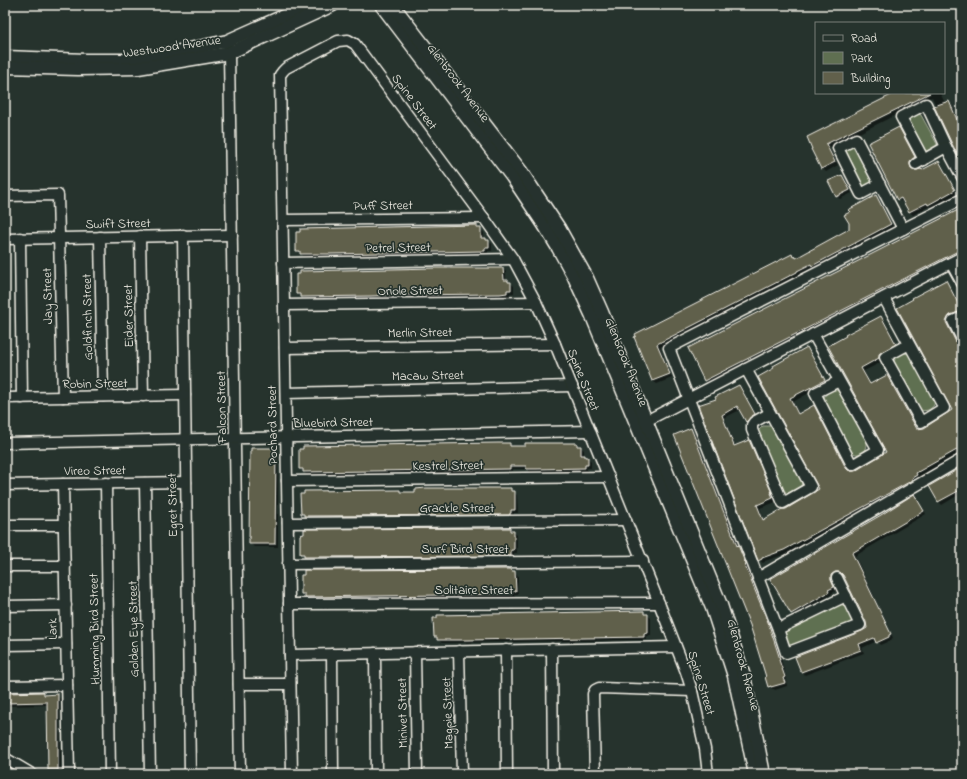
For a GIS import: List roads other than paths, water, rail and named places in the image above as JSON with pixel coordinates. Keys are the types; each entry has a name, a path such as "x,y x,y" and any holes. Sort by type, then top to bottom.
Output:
{"street":[{"name":"Westwood Avenue","path":"5,56 86,60 137,60 228,47 308,5"},
{"name":"Westwood Avenue","path":"5,66 78,69 138,68 228,47 334,5"},
{"name":"Glenbrook Avenue","path":"381,5 512,177 544,225 574,277 591,314 712,608 734,676 754,774"},
{"name":"Glenbrook Avenue","path":"394,5 521,171 559,228 587,278 721,605 744,676 764,774"},
{"name":"Spine Street","path":"280,75 283,71 293,65 338,41 348,40 355,44 513,259 536,302 555,344 643,561 676,647 692,691 705,749 708,774"},
{"name":"Falcon Street","path":"228,47 240,774"},
{"name":"Pochard Street","path":"280,75 292,774"},
{"path":"946,148 920,162 900,117 926,104 946,148 962,177"},
{"path":"880,184 861,194 838,148 856,139 880,184 904,229"},
{"name":"Jay Street","path":"5,196 58,195 63,397"},
{"path":"837,578 860,624 786,653 669,348 962,199"},
{"name":"Puff Street","path":"283,220 484,218"},
{"name":"Swift Street","path":"5,239 232,234"},
{"name":"Egret Street","path":"183,235 190,774"},
{"name":"Eider Street","path":"140,236 143,396"},
{"name":"Goldfinch Street","path":"100,237 102,396"},
{"path":"20,238 22,398"},
{"path":"646,421 962,257"},
{"name":"Petrel Street","path":"283,263 513,259"},
{"path":"951,263 962,284"},
{"path":"884,298 944,408 921,422 885,357 909,344"},
{"name":"Oriole Street","path":"284,306 536,302"},
{"path":"962,317 953,321 962,339"},
{"path":"813,334 878,450 852,465 815,393 839,381"},
{"name":"Merlin Street","path":"285,348 555,344"},
{"path":"746,369 811,488 783,503 752,430 752,425 754,422 770,413"},
{"name":"Macaw Street","path":"286,392 572,386"},
{"name":"Robin Street","path":"5,398 185,395"},
{"name":"Bluebird Street","path":"5,442 590,432"},
{"path":"758,578 962,459"},
{"name":"Kestrel Street","path":"287,481 609,477"},
{"name":"Vireo Street","path":"5,485 186,482"},
{"name":"Golden Eye Street","path":"145,483 150,774"},
{"name":"Lark","path":"63,484 69,774"},
{"name":"Humming Bird Street","path":"106,484 110,774"},
{"name":"Grackle Street","path":"288,522 626,520"},
{"path":"5,525 64,525"},
{"name":"Surf Bird Street","path":"288,564 643,561"},
{"path":"5,566 65,566"},
{"path":"778,629 846,596"},
{"name":"Solitaire Street","path":"289,604 659,603"},
{"path":"5,606 66,605"},
{"path":"5,645 66,644"},
{"path":"290,655 676,647"},
{"path":"552,649 553,774"},
{"path":"506,650 508,774"},
{"name":"Magpie Street","path":"459,651 462,774"},
{"name":"Minivet Street","path":"415,652 418,774"},
{"path":"375,653 376,774"},
{"path":"332,654 333,774"},
{"path":"239,684 290,684"},
{"path":"5,686 67,685"},
{"path":"595,774 593,694 595,690 599,688 692,691"},
{"path":"5,758 32,774"}],"waterway":[{"path":"958,575 962,583"}]}
